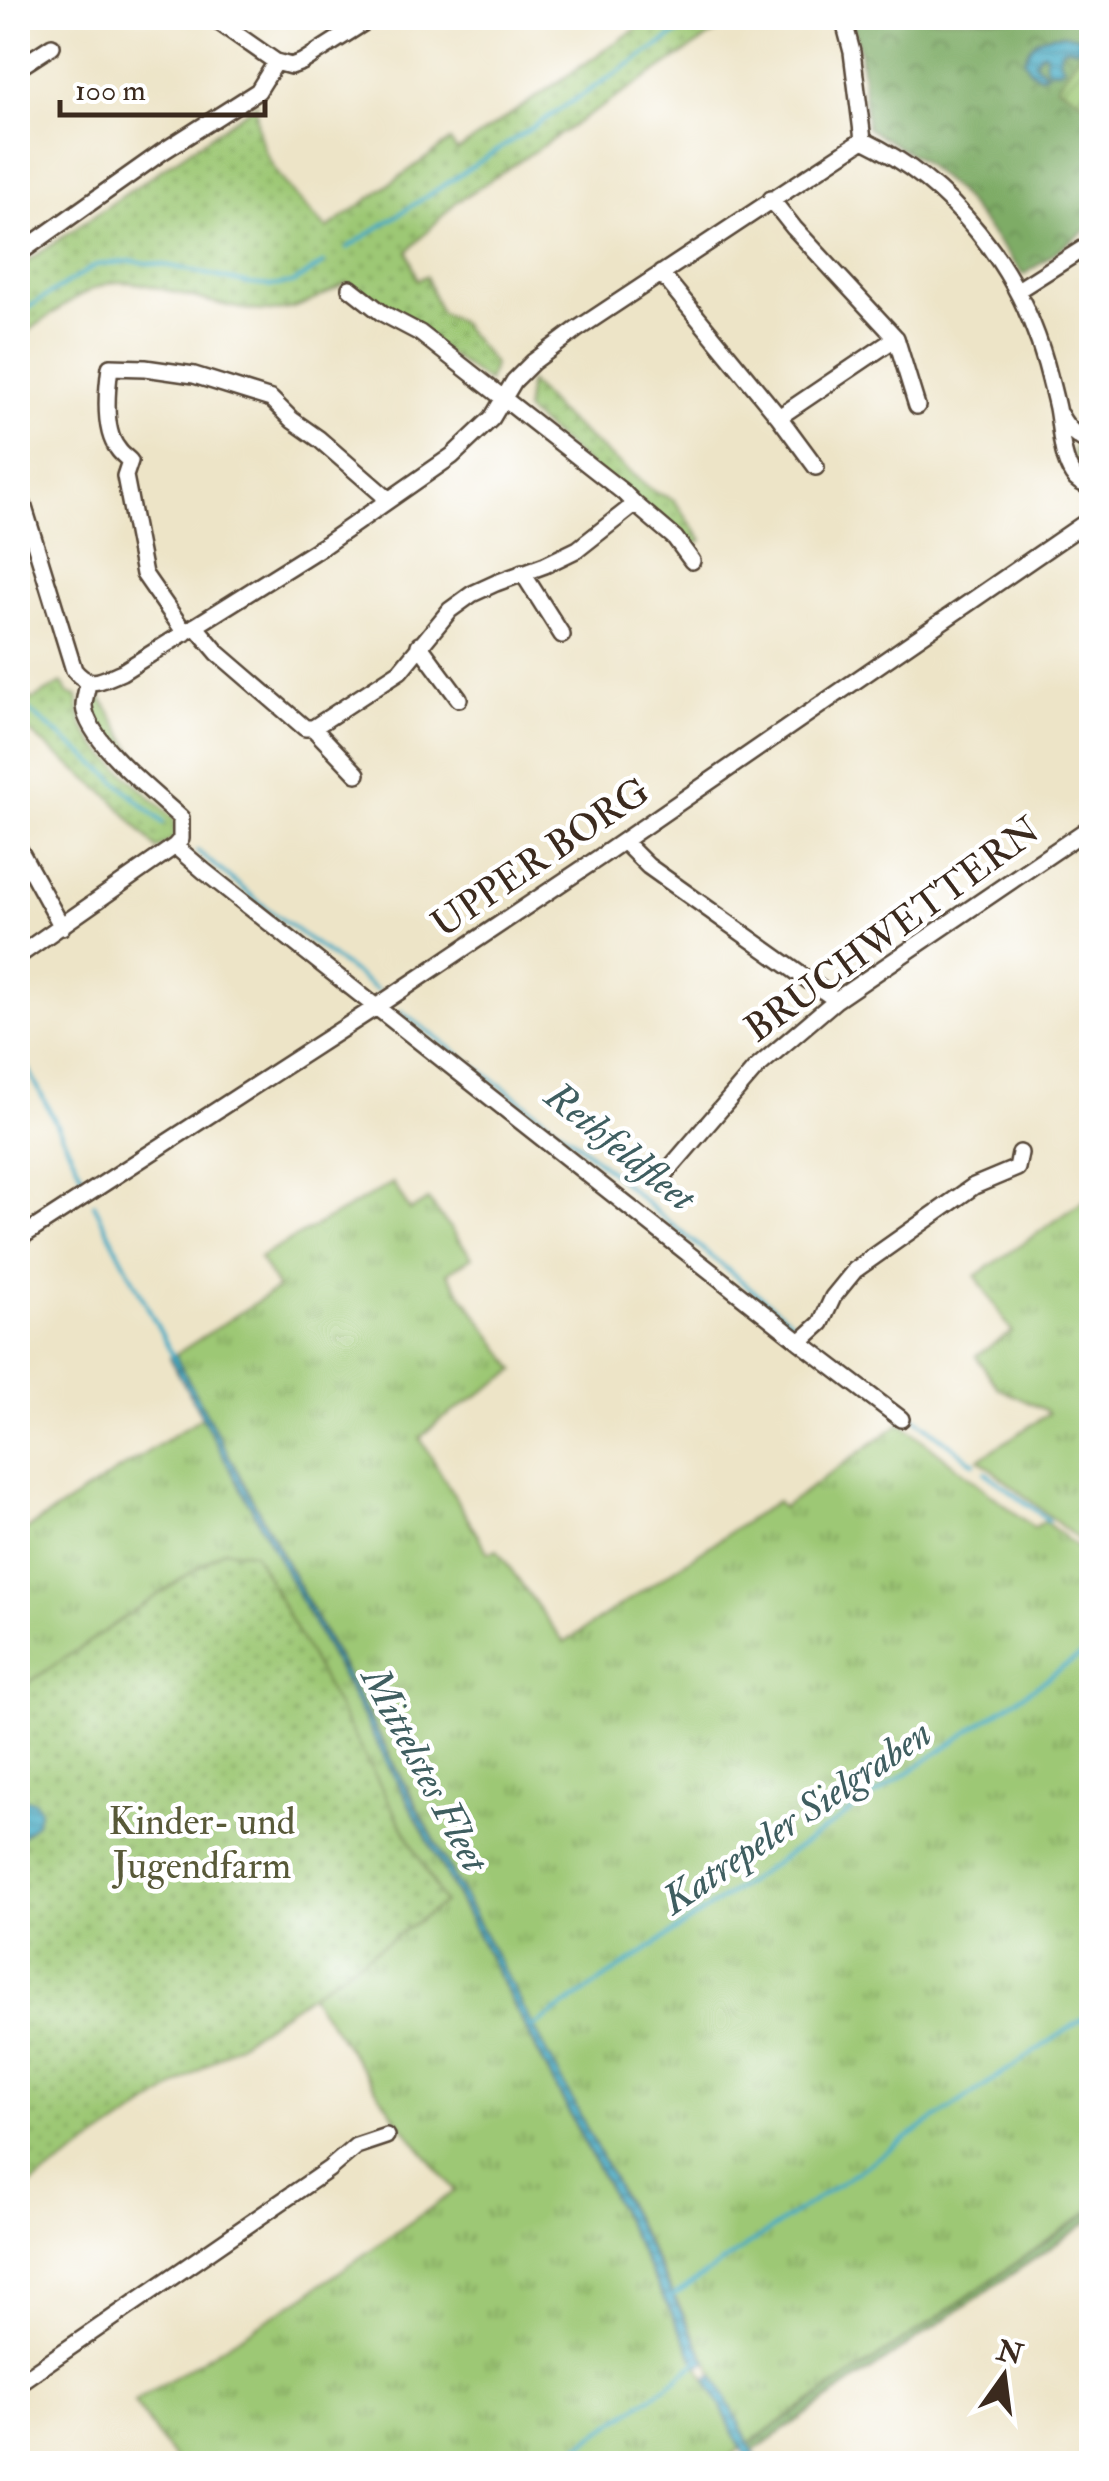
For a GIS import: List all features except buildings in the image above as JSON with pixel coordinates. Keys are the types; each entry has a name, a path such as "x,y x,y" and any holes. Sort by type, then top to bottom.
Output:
{"street":[{"path":"213,18 276,62 291,66 371,18"},
{"path":"843,18 852,52 863,140"},
{"path":"18,68 52,46"},
{"path":"18,254 162,152 258,91 276,62"},
{"path":"19,496 74,670 81,679 93,682 122,672 323,546 452,456 492,418 514,381 534,362 576,330 863,140"},
{"path":"863,140 900,160 936,187 990,247 1018,290 1035,328 1073,476 1082,485 1092,487"},
{"path":"771,200 896,338 917,406"},
{"path":"1018,290 1092,243"},
{"path":"661,274 816,467"},
{"path":"350,288 382,313 420,333 623,492 675,538 692,561"},
{"path":"778,418 896,338"},
{"path":"389,500 270,398 194,375 110,367 108,415 114,446 130,461 125,476 144,574 190,630 306,728 313,728 400,671 450,610 472,594 578,549 635,504"},
{"path":"1058,412 1065,425 1092,444"},
{"name":"UPPER BORG","path":"18,1238 376,1007 1092,518"},
{"path":"522,572 562,636"},
{"path":"419,645 458,699"},
{"path":"18,956 180,839 181,818 116,759 90,726 84,706 93,682"},
{"path":"313,728 358,774"},
{"name":"BRUCHWETTERN","path":"658,1182 755,1068 836,1000 1092,826"},
{"path":"623,841 648,866 836,1000"},
{"path":"175,846 901,1419"},
{"path":"18,847 62,927"},
{"path":"800,1342 820,1322 832,1297 855,1270 974,1186 1017,1168 1020,1153"},
{"path":"18,2382 356,2146 386,2136"}],"green space":[{"path":"652,18 738,18 455,203 408,251 417,280 426,276 440,313 458,321 494,364 488,382 347,282 317,299 270,311 241,309 117,282 78,297 18,339 18,268 257,104 257,123 268,157 289,188 327,229 450,141 457,151"},
{"path":"851,18 1091,18 1091,36 1057,86 1091,106 1091,226 1024,275 959,193 919,159 867,128 860,52","holes":["1063,34 1066,47 1059,60 1045,64 1047,53 1040,53 1034,62 1042,69 1040,76 1024,60 1034,42 1042,37"]},
{"path":"1091,36 1091,106 1057,86"},
{"path":"529,382 601,449 653,491 674,500 702,540 688,549 525,411"},
{"path":"1080,445 1091,452 1091,476 1082,473 1073,455"},
{"path":"62,683 68,694 77,696 82,725 96,746 174,819 174,838 157,849 111,798 18,723 18,688 32,700"},
{"path":"102,699 154,779 181,803 176,804 130,763 98,727 90,700"},
{"path":"393,1183 410,1211 428,1200 472,1257 447,1273 516,1370 420,1438 488,1553 497,1550 564,1643 777,1501 782,1508 901,1423 1034,1528 1044,1521 1091,1558 1091,2211 749,2443 389,1753 175,1355 278,1288 259,1258"},
{"path":"1091,1196 1091,1550 979,1459 1048,1414 998,1388 976,1356 1012,1332 976,1276"},
{"path":"202,1417 392,1771 711,2387 741,2448 718,2464 177,2463 134,2402 305,2296 455,2191 396,2118 310,1994 443,1903 224,1550 18,1690 18,1535"},
{"name":"Kinder- und Jugendfarm","path":"224,1550 254,1553 444,1903 18,2194 18,1690"},
{"path":"1091,2211 1091,2220 753,2451 749,2443"}],"water":[{"path":"1063,34 1080,37 1081,45 1061,50 1059,60 1064,66 1048,70 1046,53 1041,53 1034,62 1047,73 1040,76 1030,70 1024,60 1034,42"},
{"path":"175,1355 551,2059 707,2362 698,2366 438,1860 170,1358"},
{"path":"18,1797 35,1801 40,1809 36,1823 18,1840"},
{"path":"715,2375 759,2463 749,2463 707,2379"}],"waterway":[{"path":"347,248 701,18"},
{"path":"18,314 96,265 132,261 271,286 293,283 324,263"},
{"name":"Rethfeldfleet","path":"18,702 163,823"},
{"name":"Rethfeldfleet","path":"197,851 377,990"},
{"name":"Rethfeldfleet","path":"401,1011 575,1141 802,1330"},
{"name":"Mittelstes Fleet","path":"18,1048 84,1179"},
{"name":"Mittelstes Fleet","path":"94,1204 175,1360"},
{"name":"Rethfeldfleet","path":"815,1340 974,1463"},
{"name":"Rethfeldfleet","path":"985,1472 1048,1520"},
{"name":"Katrepeler Sielgraben","path":"532,2028 1092,1648"},
{"path":"673,2296 1092,2013"},
{"path":"553,2464 700,2359"}]}
